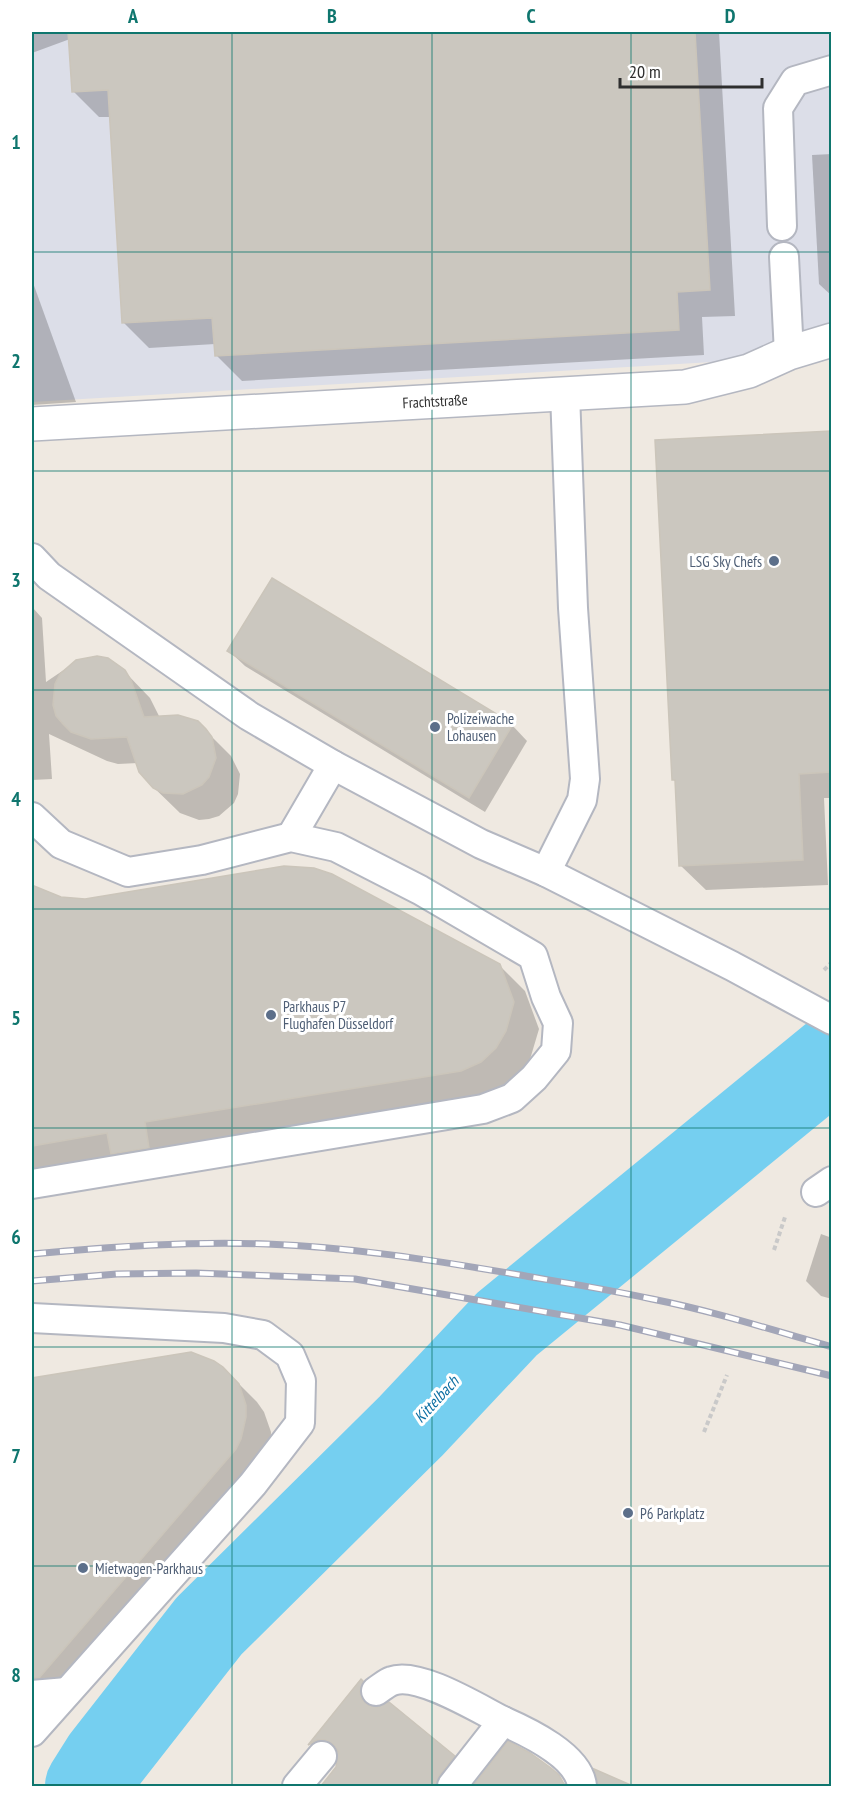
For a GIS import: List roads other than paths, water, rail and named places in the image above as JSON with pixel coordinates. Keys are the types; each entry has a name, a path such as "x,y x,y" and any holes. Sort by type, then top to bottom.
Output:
{"street":[{"name":"Frachtstraße","path":"32,424 686,387 749,371 789,353 831,340"}],"lane":[{"path":"782,226 778,108 795,81 831,70"},
{"path":"784,257 789,353"},
{"path":"546,872 582,800 585,779 573,608 565,393"},
{"path":"32,558 49,576 249,716 333,765 481,844 546,872 732,966 830,1019"},
{"path":"291,837 333,765"},
{"path":"32,817 62,844 128,872 202,860 291,837 336,848 420,890 532,956 558,1023 556,1051 534,1078 512,1098 483,1109 32,1184"},
{"path":"32,1318 224,1328 263,1335 290,1355 301,1381 300,1423 253,1484 32,1732"},
{"path":"376,1691 393,1680 412,1680 445,1691 523,1730 558,1752 575,1769 582,1786"},
{"path":"32,1695 67,1692"},
{"path":"454,1786 483,1760 503,1721"},
{"path":"297,1786 322,1756"}],"waterway":[{"name":"Kittelbach","path":"88,1786 105,1759 209,1626 411,1426 507,1324 832,1058"}],"railway":[{"path":"32,1254 208,1243 267,1244 360,1251 635,1295 720,1315 832,1347"},
{"path":"32,1281 117,1274 196,1273 355,1279 620,1325 832,1376"}],"place":[{"name":"LSG Sky Chefs","path":"774,561"},
{"name":"Polizeiwache Lohausen","path":"435,727"},
{"name":"Parkhaus P7 Flughafen Düsseldorf","path":"271,1015"},
{"name":"P6 Parkplatz","path":"628,1513"},
{"name":"Mietwagen-Parkhaus","path":"83,1568"}]}
